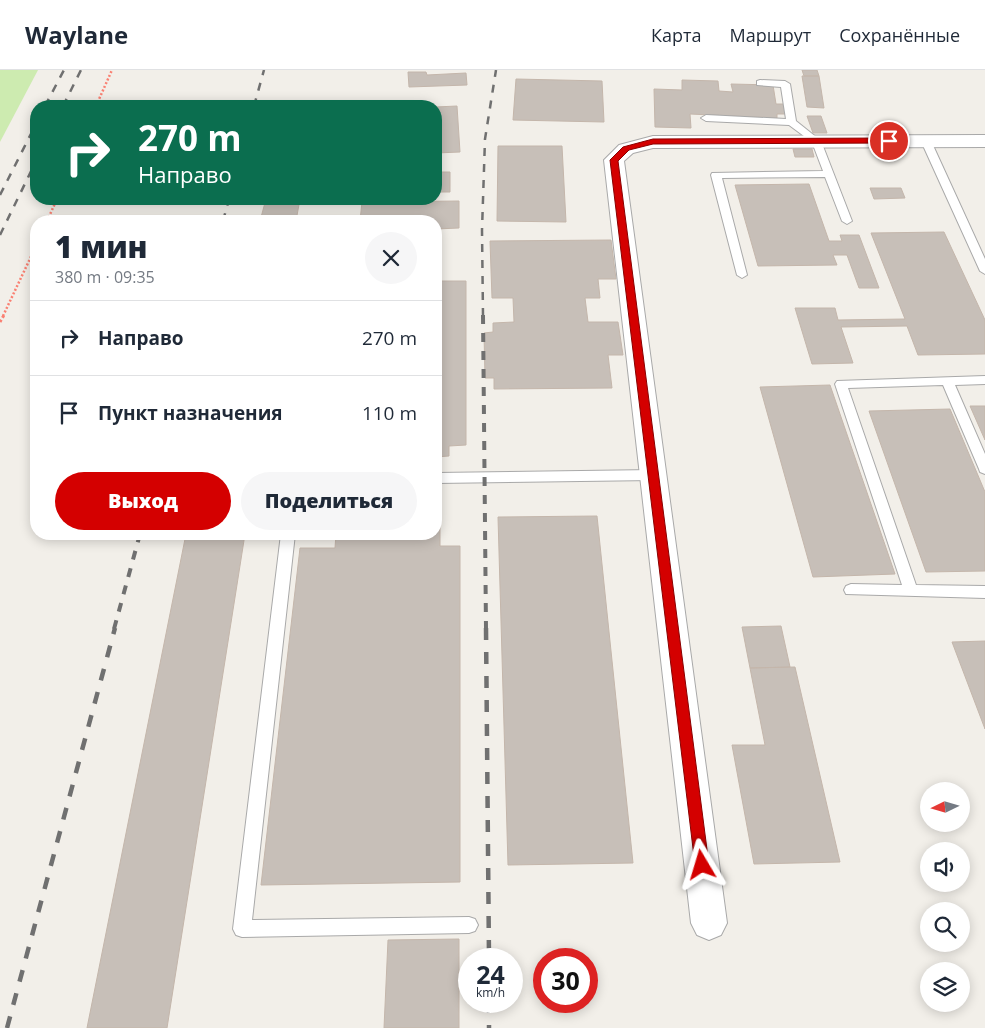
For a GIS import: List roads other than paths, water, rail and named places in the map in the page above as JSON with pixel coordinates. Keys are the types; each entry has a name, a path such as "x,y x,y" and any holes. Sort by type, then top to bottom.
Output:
{"street":[{"path":"710,923 614,160 626,149 653,142 985,140"}],"lane":[{"path":"760,83 785,84 791,122"},
{"path":"706,118 791,122 816,141 846,221"},
{"path":"926,141 985,271"},
{"path":"742,275 716,175 829,174"},
{"path":"911,591 842,384 985,380"},
{"path":"947,381 985,469"},
{"path":"442,478 654,475"},
{"path":"287,540 242,929 469,925"},
{"path":"851,590 985,592"}],"railway":[{"path":"48,100 64,70"},
{"path":"66,100 81,70"},
{"path":"256,100 264,70"},
{"path":"483,316 482,230 485,139 496,70"},
{"path":"0,195 30,136"},
{"path":"0,235 30,173"},
{"path":"225,215 227,205"},
{"path":"483,315 486,629"},
{"path":"114,629 138,540"},
{"path":"7,1028 115,628"},
{"path":"486,628 489,948"},
{"path":"489,1013 489,1028"}]}
